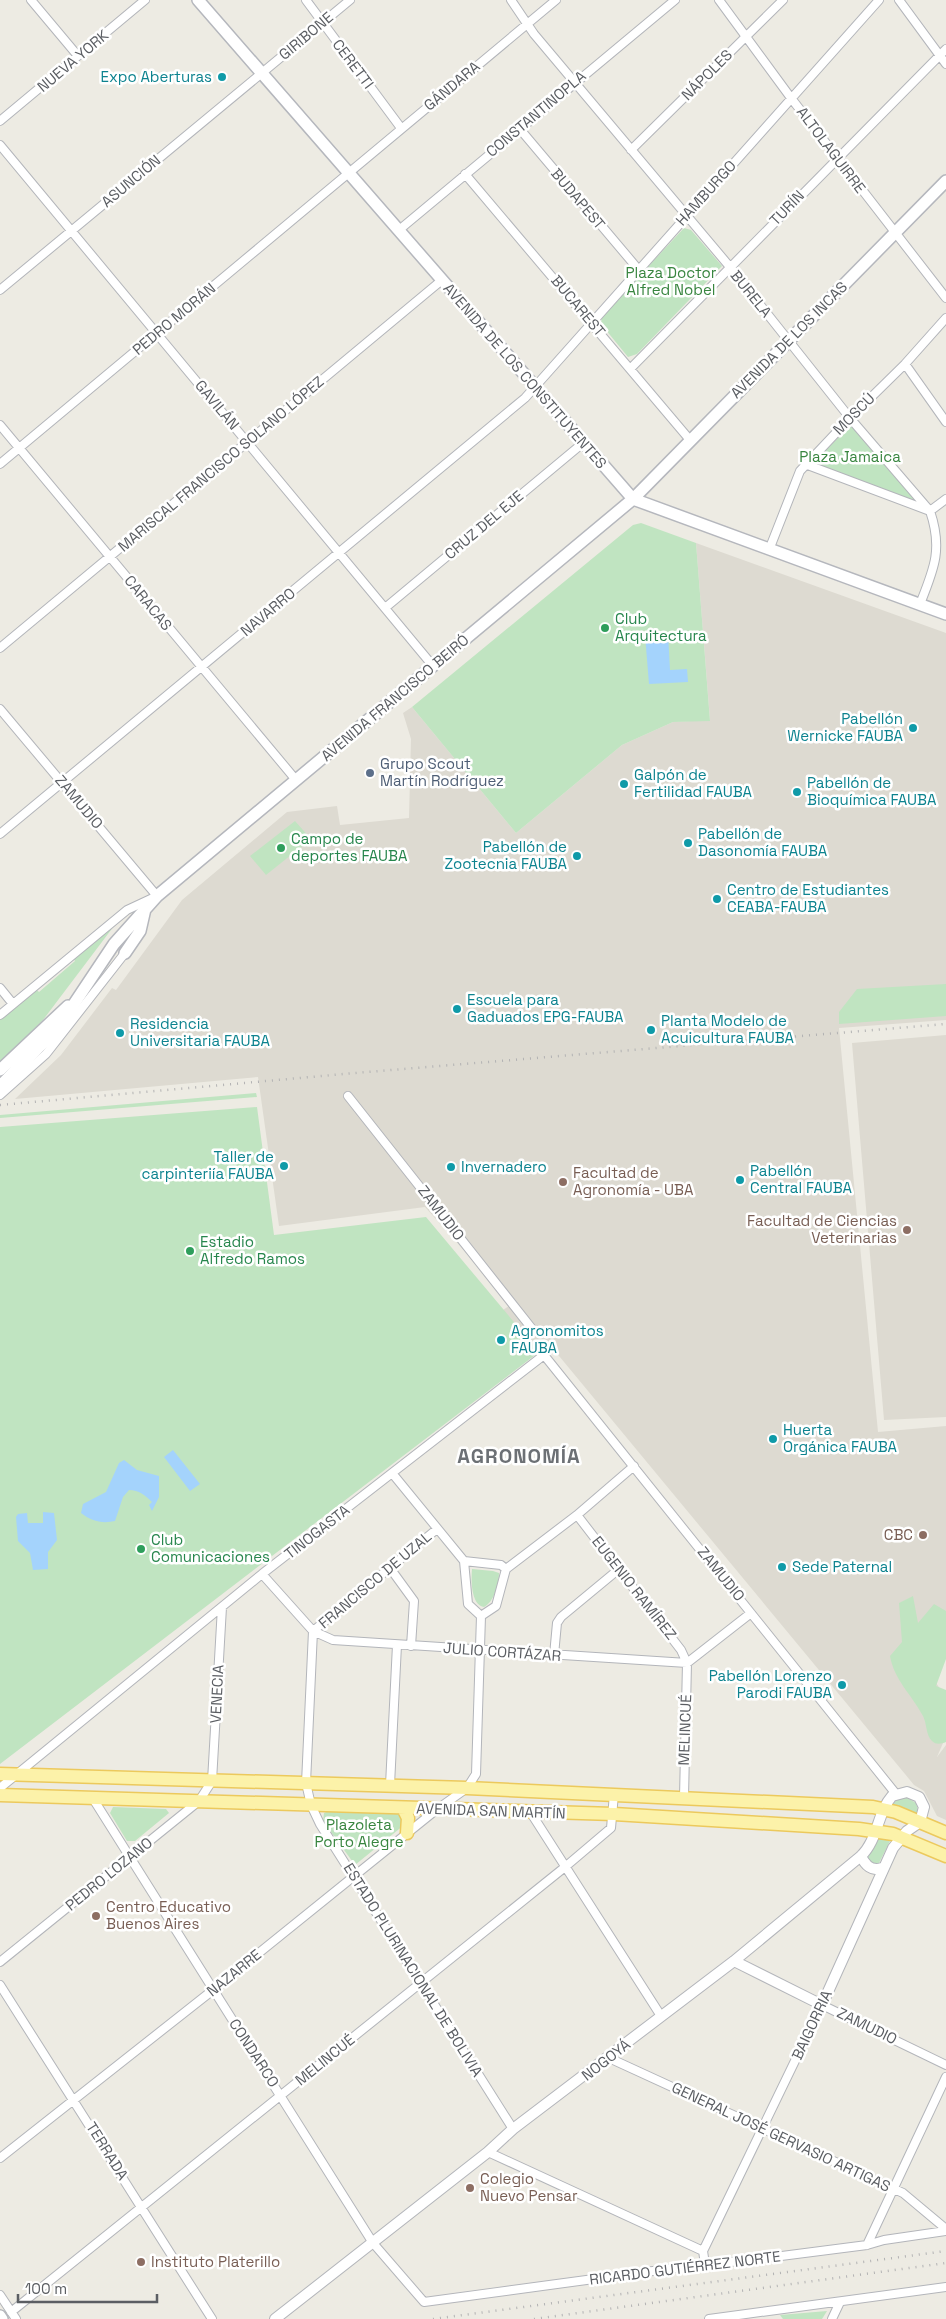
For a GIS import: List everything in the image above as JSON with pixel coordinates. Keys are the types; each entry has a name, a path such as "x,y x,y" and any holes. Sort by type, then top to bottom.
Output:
{"main road":[{"name":"AVENIDA DE LOS CONSTITUYENTES","path":"198,0 633,499 946,614"},
{"name":"AVENIDA DE LOS INCAS","path":"633,499 946,181"},
{"name":"AVENIDA FRANCISCO BEIRÓ","path":"84,991 114,944 156,896 633,499"},
{"path":"125,953 140,931 146,907"},
{"path":"0,1070 84,991"},
{"path":"0,1086 54,1034 84,991"},
{"name":"AVENIDA SAN MARTÍN","path":"0,1774 390,1785 684,1796 883,1809 946,1833"},
{"name":"AVENIDA SAN MARTÍN","path":"0,1795 310,1804 531,1813 614,1814 875,1831 901,1837 946,1856"},
{"path":"402,1808 408,1818 407,1833"}],"street":[{"path":"31,0 78,56"},
{"name":"NUEVA YORK","path":"0,121 145,0"},
{"name":"CERETTI","path":"306,0 401,128"},
{"name":"GIRIBONE","path":"261,73 350,0"},
{"name":"BURELA","path":"511,0 574,82 730,267 850,418 930,511 934,525 937,554 935,566 920,604"},
{"name":"GÁNDARA","path":"349,173 556,0"},
{"name":"CONSTANTINOPLA","path":"399,230 574,82 675,0"},
{"name":"ALTOLAGUIRRE","path":"719,0 791,98 946,298"},
{"name":"NÁPOLES","path":"631,150 783,0"},
{"name":"HAMBURGO","path":"535,387 879,0"},
{"path":"899,0 946,64"},
{"name":"TURÍN","path":"630,369 946,49"},
{"name":"ASUNCIÓN","path":"0,290 261,73"},
{"name":"BUDAPEST","path":"519,128 638,269"},
{"name":"GAVILÁN","path":"0,145 433,666"},
{"name":"PEDRO MORÁN","path":"0,464 349,173"},
{"name":"BUCAREST","path":"465,174 690,440"},
{"name":"MARISCAL FRANCISCO SOLANO LÓPEZ","path":"0,648 442,280"},
{"name":"MOSCÚ","path":"769,550 800,471 805,464 905,364 946,318"},
{"path":"905,364 946,422"},
{"name":"NAVARRO","path":"0,834 525,398 535,387"},
{"name":"CARACAS","path":"0,425 296,780"},
{"name":"CRUZ DEL EJE","path":"385,608 583,443"},
{"path":"805,464 930,511 946,499"},
{"name":"ZAMUDIO","path":"0,709 156,896"},
{"name":"AVENIDA FRANCISCO BEIRÓ","path":"0,1015 127,910 156,896"},
{"path":"0,1095 46,1054 125,953"},
{"path":"0,988 13,1004"},
{"name":"ZAMUDIO","path":"348,1096 533,1330"},
{"name":"ZAMUDIO","path":"544,1355 896,1794"},
{"name":"TINOGASTA","path":"0,1788 262,1574 544,1355"},
{"path":"481,1616 496,1606 506,1569 577,1515 634,1466"},
{"path":"392,1473 464,1561 468,1604 481,1616 476,1774 467,1788"},
{"name":"EUGENIO RAMÍREZ","path":"577,1515 681,1650 688,1663"},
{"name":"FRANCISCO DE UZAL","path":"313,1631 437,1529"},
{"path":"464,1561 501,1565 506,1569"},
{"path":"390,1568 414,1601 411,1646"},
{"path":"554,1655 557,1623 561,1616 619,1569"},
{"name":"JULIO CORTÁZAR","path":"262,1574 313,1631 333,1640 688,1663"},
{"name":"VENECIA","path":"212,1781 222,1607"},
{"path":"688,1663 751,1613"},
{"name":"ESTADO PLURINACIONAL DE BOLIVIA","path":"313,1631 306,1783 310,1804 320,1824 513,2129"},
{"path":"390,1785 396,1645"},
{"name":"MELINCUÉ","path":"684,1796 688,1663"},
{"name":"PEDRO LOZANO","path":"0,1962 200,1801 212,1781"},
{"name":"NAZARRE","path":"0,2158 213,1990 436,1810 467,1788"},
{"path":"896,1794 906,1792 915,1794 924,1807 920,1822"},
{"name":"MELINCUÉ","path":"4,2315 281,2096 611,1828 614,1814 614,1794"},
{"name":"NOGOYÁ","path":"275,2319 488,2152 513,2129 609,2058 734,1961 861,1856 868,1849 886,1802 896,1794"},
{"name":"CONDARCO","path":"92,1797 373,2243 424,2302"},
{"path":"531,1813 661,2016"},
{"name":"BAIGORRIA","path":"703,2251 822,2005 882,1868 901,1837 920,1822"},
{"path":"861,1856 869,1867 876,1870 882,1868"},
{"name":"ZAMUDIO","path":"734,1961 946,2064"},
{"name":"TERRADA","path":"0,1985 212,2319"},
{"name":"GENERAL JOSÉ GERVASIO ARTIGAS","path":"609,2058 903,2193 946,2230"},
{"path":"867,2244 946,2077"},
{"path":"488,2152 703,2251 705,2264"},
{"name":"RICARDO GUTIÉRREZ NORTE","path":"424,2302 867,2244 946,2230"},
{"path":"709,2319 946,2287"},
{"path":"0,2295 4,2315 16,2319"},
{"path":"832,2319 840,2302"},
{"path":"770,2312 775,2319"}],"shaded area":[{"name":"Facultad de Agronomía - UBA","path":"696,543 946,633 946,1020 839,1028 878,1432 946,1426 946,1618 906,1637 946,1698 946,1736 937,1757 946,1745 946,1820 937,1816 924,1791 914,1785 545,1339 499,1365 474,1330 512,1304 425,1207 279,1226 258,1077 15,1099 61,1055 112,988 116,990 182,900 287,812 337,806 340,825 409,818 411,739 403,713 412,707 516,833 622,745 673,722 710,720"},
{"name":"Facultad de Ciencias Veterinarias","path":"946,1035 946,1417 884,1420 852,1043"}],"green space":[{"name":"Plaza Doctor Alfred Nobel","path":"684,228 691,230 722,266 637,354 628,357 601,324 602,316"},
{"name":"Plaza Jamaica","path":"851,425 919,505 812,464"},
{"name":"Club Arquitectura","path":"641,523 696,543 710,721 673,722 622,745 516,833 412,707 633,525"},
{"name":"Campo de deportes FAUBA","path":"295,821 311,839 266,875 250,856"},
{"path":"117,922 43,1020 0,1064 0,1019 36,989 39,992 75,961 73,958"},
{"path":"946,984 946,1016 839,1024 839,1012 857,989"},
{"path":"256,1093 257,1097 0,1118 0,1115"},
{"name":"Club Comunicaciones","path":"257,1107 274,1235 426,1217 539,1352 0,1764 0,1127"},
{"path":"472,1569 499,1573 495,1592 491,1601 484,1607 476,1602 474,1597"},
{"path":"913,1596 918,1623 934,1604 946,1611 946,1659 936,1686 946,1690 946,1742 940,1744 930,1739 923,1716 895,1673 890,1656 902,1642 899,1603"},
{"path":"906,1797 916,1803 918,1810 916,1817 889,1807 898,1799"},
{"path":"113,1807 166,1809 169,1813 135,1841 127,1841 110,1813"},
{"name":"Plazoleta Porto Alegre","path":"328,1811 399,1812 404,1825 355,1865 323,1821 324,1813"},
{"path":"879,1838 890,1841 876,1866 867,1859"},
{"path":"827,2311 822,2319 783,2319 780,2315"}],"water":[{"path":"668,633 670,670 687,669 688,682 649,684 645,635"},
{"path":"173,1450 200,1484 190,1491 164,1457"},
{"path":"124,1460 137,1470 159,1476 159,1497 152,1511 149,1505 152,1502 149,1499 139,1492 129,1490 123,1497 115,1521 97,1521 81,1513 83,1504 106,1492 119,1463"},
{"path":"43,1512 54,1513 57,1540 48,1552 48,1569 33,1570 30,1553 18,1541 16,1517 18,1514 27,1513 28,1523 43,1523"}],"railway":[{"path":"0,1105 355,1073 946,1024"},
{"path":"433,2319 946,2251"},
{"path":"534,2319 946,2263"}],"place":[{"name":"Expo Aberturas","path":"222,77"},
{"name":"Club Arquitectura","path":"605,628"},
{"name":"Pabellón Wernicke FAUBA","path":"913,728"},
{"name":"Grupo Scout Martín Rodríguez","path":"370,773"},
{"name":"Galpón de Fertilidad FAUBA","path":"624,784"},
{"name":"Pabellón de Bioquímica FAUBA","path":"797,792"},
{"name":"Pabellón de Dasonomía FAUBA","path":"688,843"},
{"name":"Campo de deportes FAUBA","path":"281,848"},
{"name":"Pabellón de Zootecnia FAUBA","path":"577,856"},
{"name":"Centro de Estudiantes CEABA-FAUBA","path":"717,899"},
{"name":"Escuela para Gaduados EPG-FAUBA","path":"457,1009"},
{"name":"Planta Modelo de Acuicultura FAUBA","path":"651,1030"},
{"name":"Residencia Universitaria FAUBA","path":"120,1033"},
{"name":"Taller de carpinteriía FAUBA","path":"284,1166"},
{"name":"Invernadero","path":"451,1167"},
{"name":"Pabellón Central FAUBA","path":"740,1180"},
{"name":"Facultad de Agronomía - UBA","path":"563,1182"},
{"name":"Facultad de Ciencias Veterinarias","path":"907,1230"},
{"name":"Estadio Alfredo Ramos","path":"190,1251"},
{"name":"Agronomitos FAUBA","path":"501,1340"},
{"name":"Huerta Orgánica FAUBA","path":"773,1439"},
{"name":"CBC","path":"923,1535"},
{"name":"Club Comunicaciones","path":"141,1549"},
{"name":"Sede Paternal","path":"782,1567"},
{"name":"Pabellón Lorenzo Parodi FAUBA","path":"842,1685"},
{"name":"Centro Educativo Buenos Aires","path":"96,1916"},
{"name":"Colegio Nuevo Pensar","path":"470,2188"},
{"name":"Instituto Platerillo","path":"141,2262"}],"district":[{"name":"AGRONOMÍA","path":"519,1456"}]}
